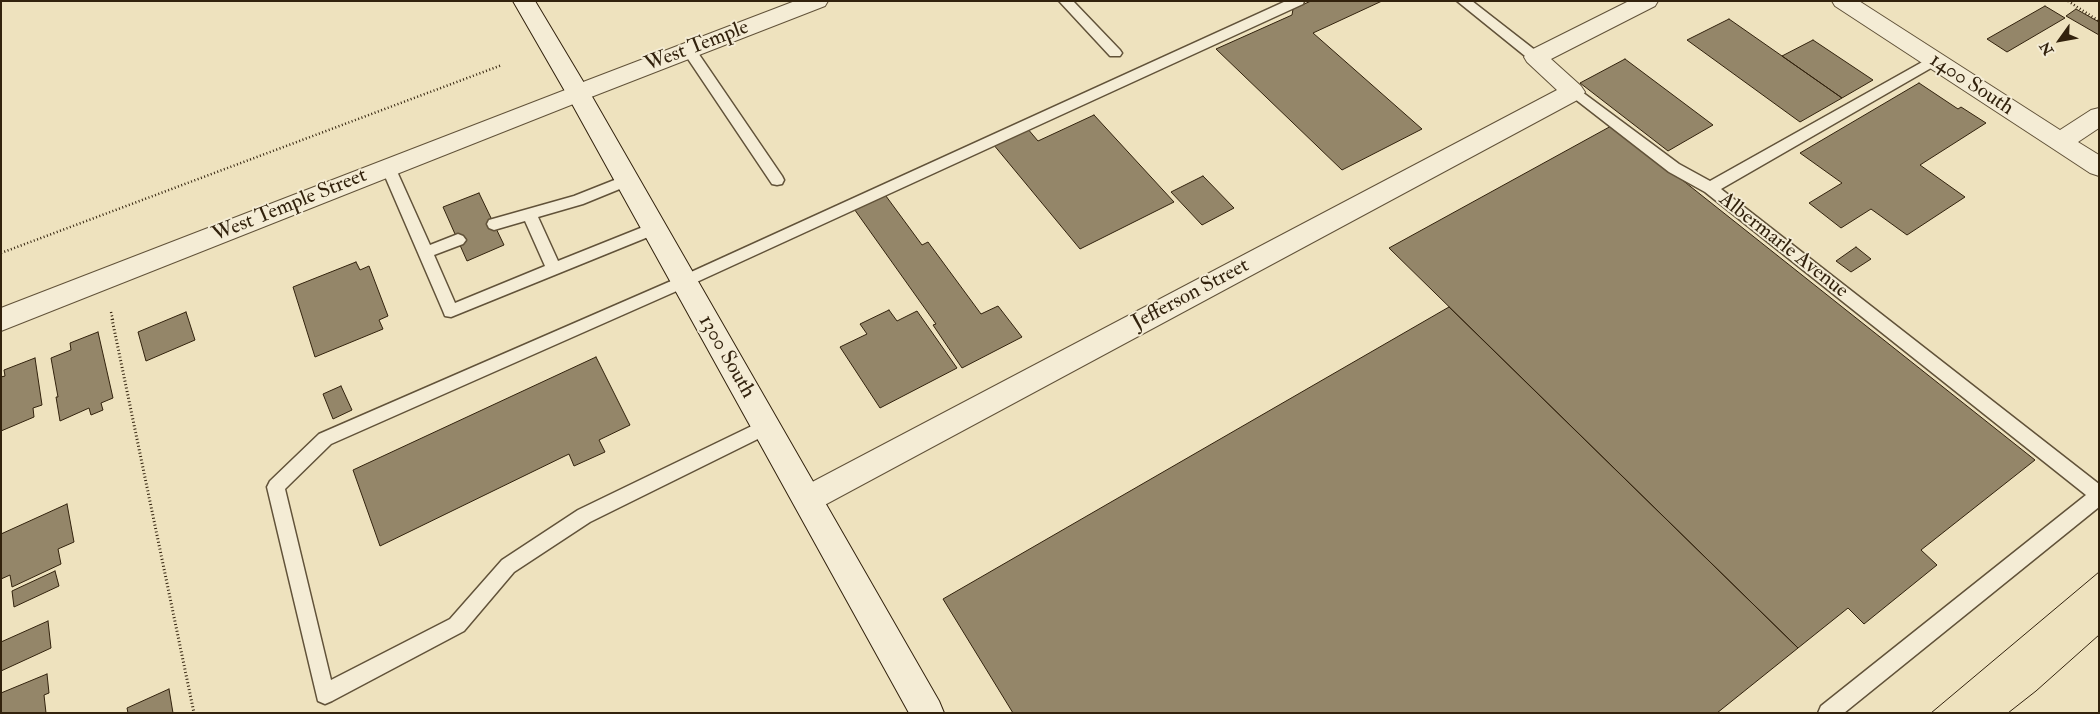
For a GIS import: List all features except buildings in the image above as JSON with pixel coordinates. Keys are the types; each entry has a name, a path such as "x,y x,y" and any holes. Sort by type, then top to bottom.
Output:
{"street":[{"name":"1300 South","path":"524,1 808,499 927,713"},
{"name":"West Temple","path":"578,93 817,1"},
{"path":"1535,57 1647,1"},
{"name":"1400 South","path":"1843,1 2099,167"},
{"name":"Albermarle Avenue","path":"1535,57 1573,92"},
{"name":"Jefferson Street","path":"808,499 1573,92"},
{"name":"West Temple Street","path":"1,320 578,93"},
{"path":"2060,142 2099,116"}],"lane":[{"path":"1065,1 1115,53"},
{"path":"766,427 584,516 508,566 456,625 325,694 276,486 325,439 683,282 1298,1"},
{"name":"Albermarle Avenue","path":"1464,1 1535,57"},
{"path":"689,50 777,180"},
{"path":"1710,188 1933,60"},
{"name":"Albermarle Avenue","path":"1573,92 1674,168 1710,188 2099,496"},
{"path":"388,168 451,311 653,228"},
{"path":"494,224 578,200 626,180"},
{"path":"529,214 554,269"},
{"path":"424,253 458,240"},
{"path":"1828,713 2099,496"}],"path":[{"path":"2068,1 2099,21"},
{"path":"1,253 502,65"},
{"path":"111,312 194,713"}],"tram line":[{"path":"1931,713 2099,572"},
{"path":"2008,713 2036,691 2099,635"}]}
